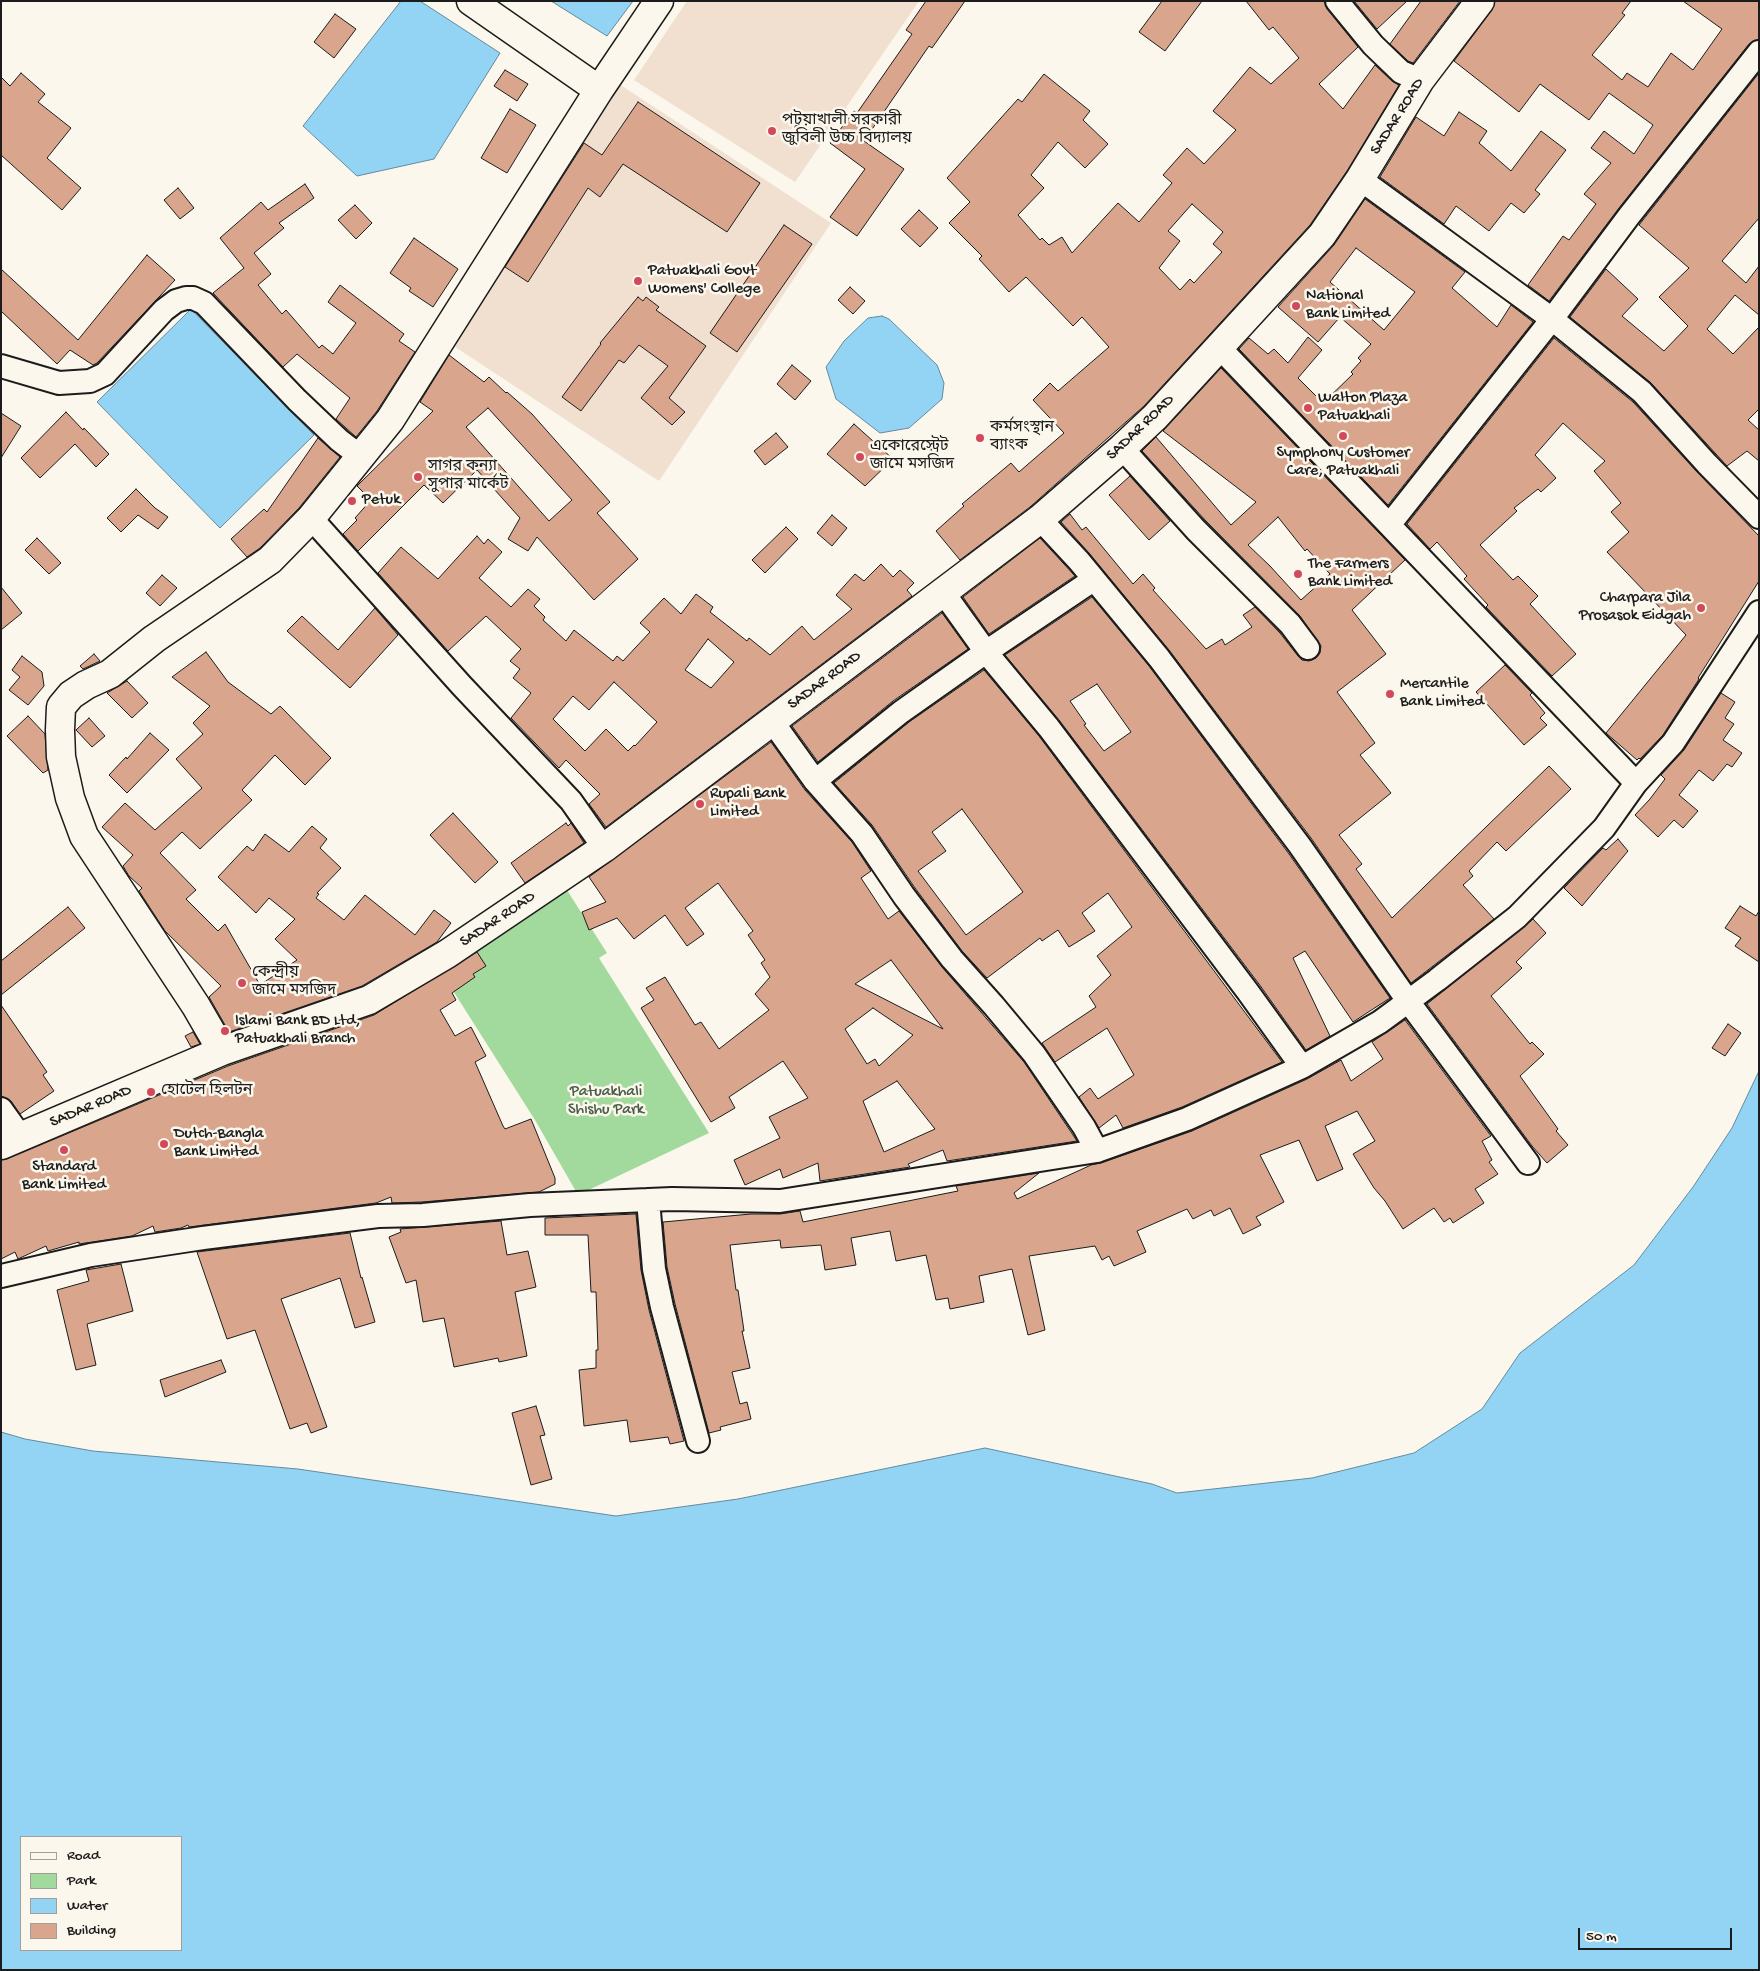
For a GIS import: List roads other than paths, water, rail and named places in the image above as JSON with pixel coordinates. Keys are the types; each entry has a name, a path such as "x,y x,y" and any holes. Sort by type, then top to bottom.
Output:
{"street":[{"path":"470,1 599,90"},
{"path":"222,1051 191,999 84,836 70,798 61,757 61,707 71,695 86,685 110,674 154,638 270,560 312,518 390,420 599,90 658,1"},
{"path":"1337,1 1373,45 1401,72 1420,80"},
{"name":"SADAR ROAD","path":"11,1141 222,1051 368,1000 447,954 604,848 1040,519 1122,448 1155,416 1322,235 1360,179 1420,80 1480,1"},
{"path":"1390,524 1759,52"},
{"path":"1360,179 1552,319 1642,392 1759,517"},
{"path":"1,366 59,383 90,381 105,374 164,310 176,301 193,298 204,304 304,406 339,440 361,458"},
{"path":"1220,347 1636,783"},
{"path":"1122,448 1196,530 1290,624 1308,648"},
{"path":"312,518 462,686 571,801 604,848"},
{"path":"1040,519 1078,561 1159,658 1300,846 1408,1001 1528,1163"},
{"path":"815,781 901,712 1093,580"},
{"path":"943,592 986,652 1054,735 1248,992 1302,1067"},
{"path":"1,1276 92,1255 203,1238 369,1217 423,1215 530,1205 672,1199 780,1201 1096,1151 1187,1119 1302,1067 1380,1022 1437,980 1516,916 1604,828 1636,783 1673,744 1759,612"},
{"path":"772,721 815,781 862,834 904,896 952,959 1034,1054 1084,1127 1096,1151"},
{"path":"1,1109 11,1141"},
{"path":"648,1200 654,1269 698,1441"}],"water":[{"path":"401,1 420,1 500,53 434,159 357,176 303,126"},
{"path":"551,1 633,1 607,36"},
{"path":"191,309 314,435 220,528 97,402"},
{"path":"882,316 889,319 937,365 944,383 942,399 909,428 880,433 836,399 826,367 844,341 868,318"},
{"path":"1759,1071 1759,1970 1,1970 1,1432 25,1439 93,1451 298,1469 616,1516 738,1499 985,1448 1152,1484 1177,1493 1312,1478 1414,1453 1482,1409 1520,1353 1634,1265 1693,1187 1732,1128"}],"place":[{"name":"পটুয়াখালী সরকারী জুবিলী উচ্চ বিদ্যালয়","path":"772,131"},
{"name":"Patuakhali Govt Womens' College","path":"638,281"},
{"name":"National Bank Limited","path":"1296,306"},
{"name":"Walton Plaza Patuakhali","path":"1308,408"},
{"name":"Symphony Customer Care, Patuakhali","path":"1343,436"},
{"name":"কর্মসংস্থান ব্যাংক","path":"980,438"},
{"name":"একোরেস্ট্রেট জামে মসজিদ","path":"860,457"},
{"name":"সাগর কন্যা সুপার মার্কেট","path":"418,477"},
{"name":"Petuk","path":"352,501"},
{"name":"The Farmers Bank Limited","path":"1298,574"},
{"name":"Charpara Jila Prosasok Eidgah","path":"1701,608"},
{"name":"Mercantile Bank Limited","path":"1390,694"},
{"name":"Rupali Bank Limited","path":"700,804"},
{"name":"কেন্দ্রীয় জামে মসজিদ","path":"242,983"},
{"name":"Islami Bank BD Ltd, Patuakhali Branch","path":"225,1031"},
{"name":"হোটেল হিলটন","path":"151,1092"},
{"name":"Dutch-Bangla Bank Limited","path":"164,1144"},
{"name":"Standard Bank Limited","path":"64,1150"}],"park label":[{"name":"Patuakhali Shishu Park","path":"606,1102"}]}
